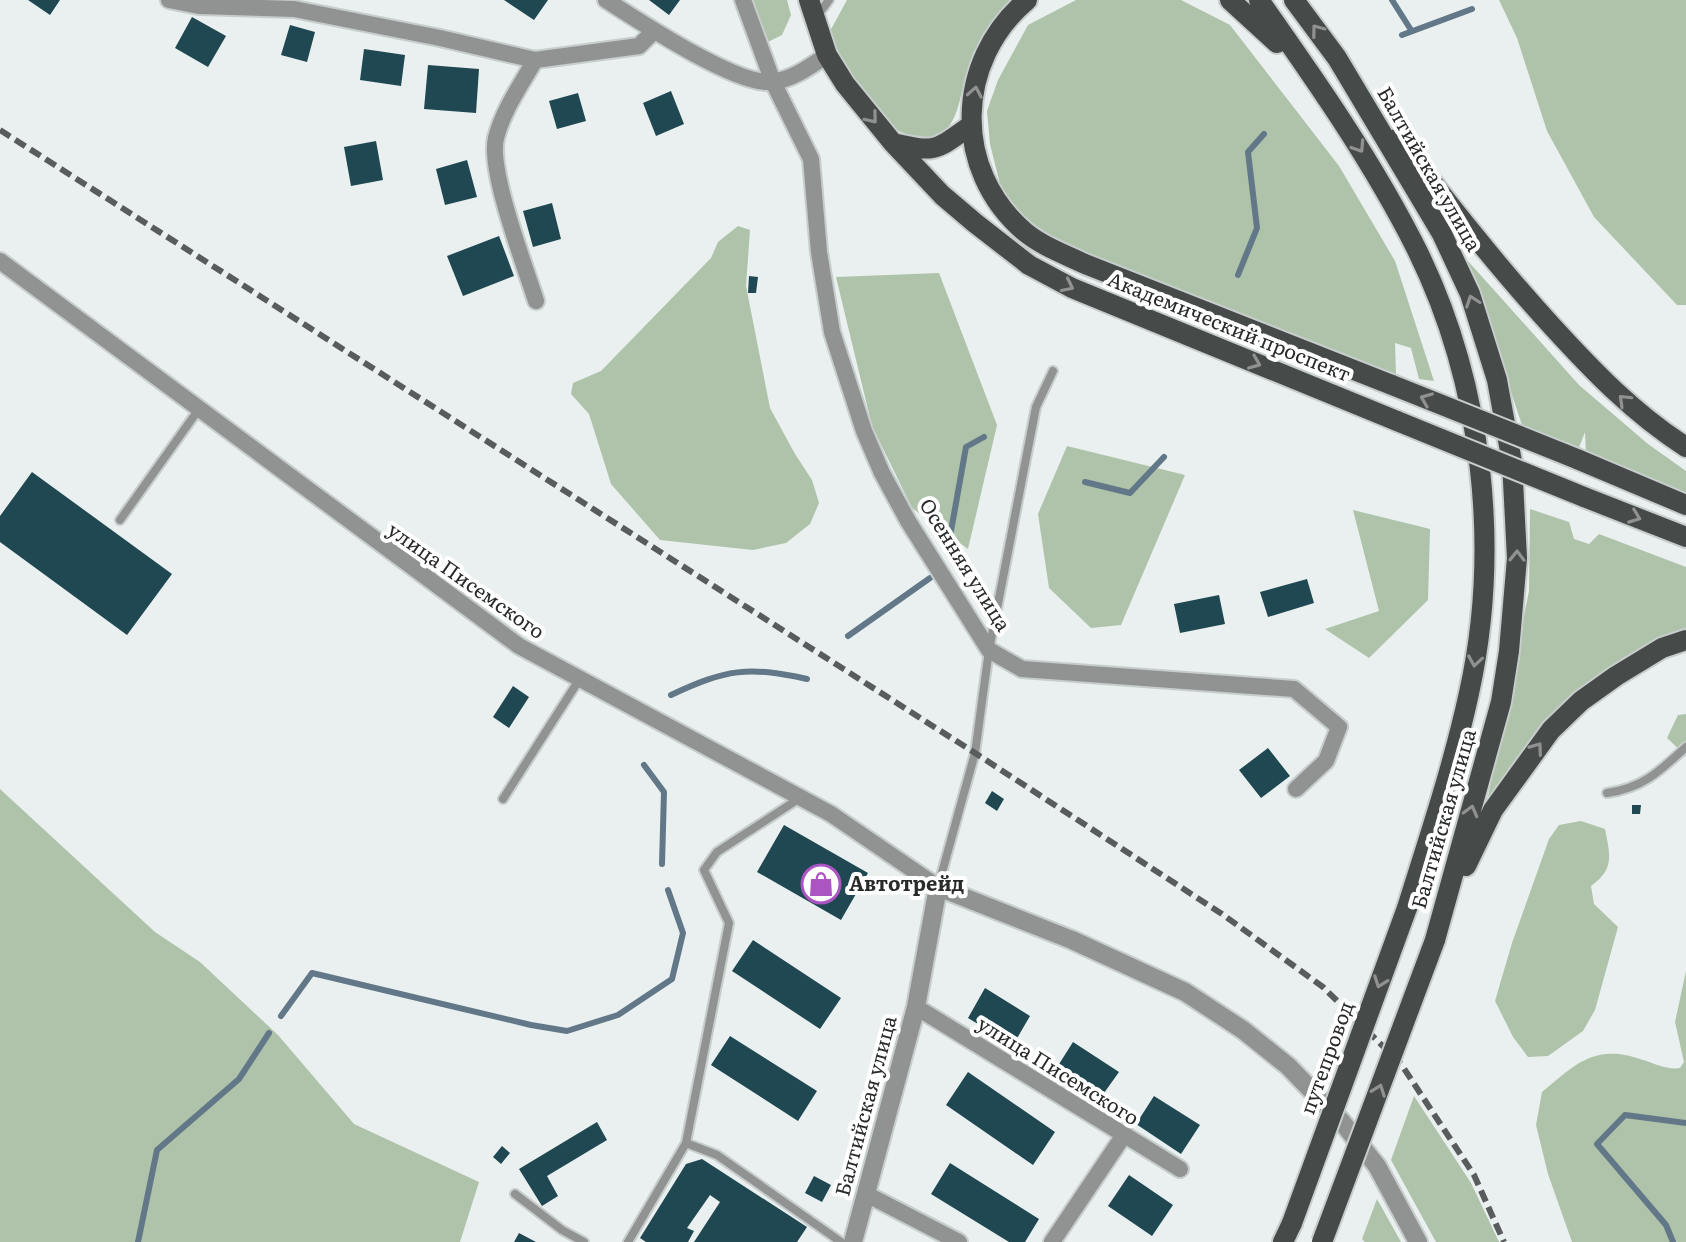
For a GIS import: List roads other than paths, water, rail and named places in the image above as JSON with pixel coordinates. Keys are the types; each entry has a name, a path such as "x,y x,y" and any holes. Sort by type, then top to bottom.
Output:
{"main road":[{"path":"893,143 927,151 939,147 970,126 980,65 996,32 1027,0"},
{"path":"1230,0 1316,82"},
{"name":"Балтийская улица","path":"1259,0 1316,82 1394,207 1441,306 1464,379 1483,499 1483,598 1470,692 1445,788 1407,908"},
{"name":"Балтийская улица","path":"1294,0 1337,58 1442,234 1470,294 1497,380 1512,462 1517,558 1501,702 1443,913 1322,1242"},
{"path":"811,10 827,55"},
{"name":"Академический проспект","path":"827,55 845,84 893,143 942,195 1029,265 1072,288 1686,537"},
{"path":"1337,58 1457,217 1520,292 1587,365 1639,415 1686,447"},
{"name":"Академический проспект","path":"970,126 979,170 992,194 1025,232 1043,244 1085,264 1686,505"},
{"path":"1443,913 1493,810 1551,730 1581,701 1616,676 1662,648 1686,640"},
{"name":"путепровод","path":"1283,1242 1407,908"}],"street":[{"path":"169,0 294,9 535,60 639,46 654,31"},
{"path":"606,0 654,31 740,77 773,82 804,71 827,55"},
{"name":"Осенняя улица","path":"743,0 773,82 811,159 819,252 832,332 864,431 908,521 989,650 1022,669 1294,689 1339,727 1326,761 1296,789"},
{"path":"535,60 502,118 495,142 495,166 536,301"},
{"name":"улица Писемского","path":"0,261 519,646 831,814 938,887"},
{"path":"938,887 1072,940 1171,986 1243,1030 1288,1066 1342,1122 1377,1166 1418,1242"},
{"name":"Балтийская улица","path":"853,1242 916,1007 938,887"},
{"name":"улица Писемского","path":"916,1007 1180,1169"},
{"path":"1052,1242 1124,1135"},
{"path":"868,1195 959,1242"}],"lane":[{"path":"811,10 829,0"},
{"path":"938,887 975,753 989,650 1036,407 1053,371"},
{"path":"120,520 199,409"},
{"path":"503,799 579,680"},
{"path":"1607,793 1630,790 1658,774 1686,747"},
{"path":"628,1242 686,1143 729,923 704,870 717,852 801,797"},
{"path":"686,1143 717,1155 841,1242"},
{"path":"515,1194 562,1230 584,1242"}],"waterway":[{"path":"1392,0 1411,30"},
{"path":"1402,35 1472,9"},
{"path":"1238,275 1257,228 1248,152 1264,134"},
{"path":"951,531 966,447 984,437"},
{"path":"1085,482 1130,493 1164,457"},
{"path":"848,636 930,578"},
{"path":"671,695 707,680 738,672 768,672 807,679"},
{"path":"644,765 664,792 662,864"},
{"path":"281,1016 312,973 567,1031 618,1015 672,979 683,933 668,890"},
{"path":"138,1242 157,1150 239,1079 269,1033"},
{"path":"1673,1242 1666,1225 1597,1144 1625,1115 1686,1123"}],"railway":[{"path":"0,130 975,753 1222,914 1323,987 1401,1064 1474,1175 1504,1242"}],"place":[{"name":"Автотрейд","path":"821,884"}]}
